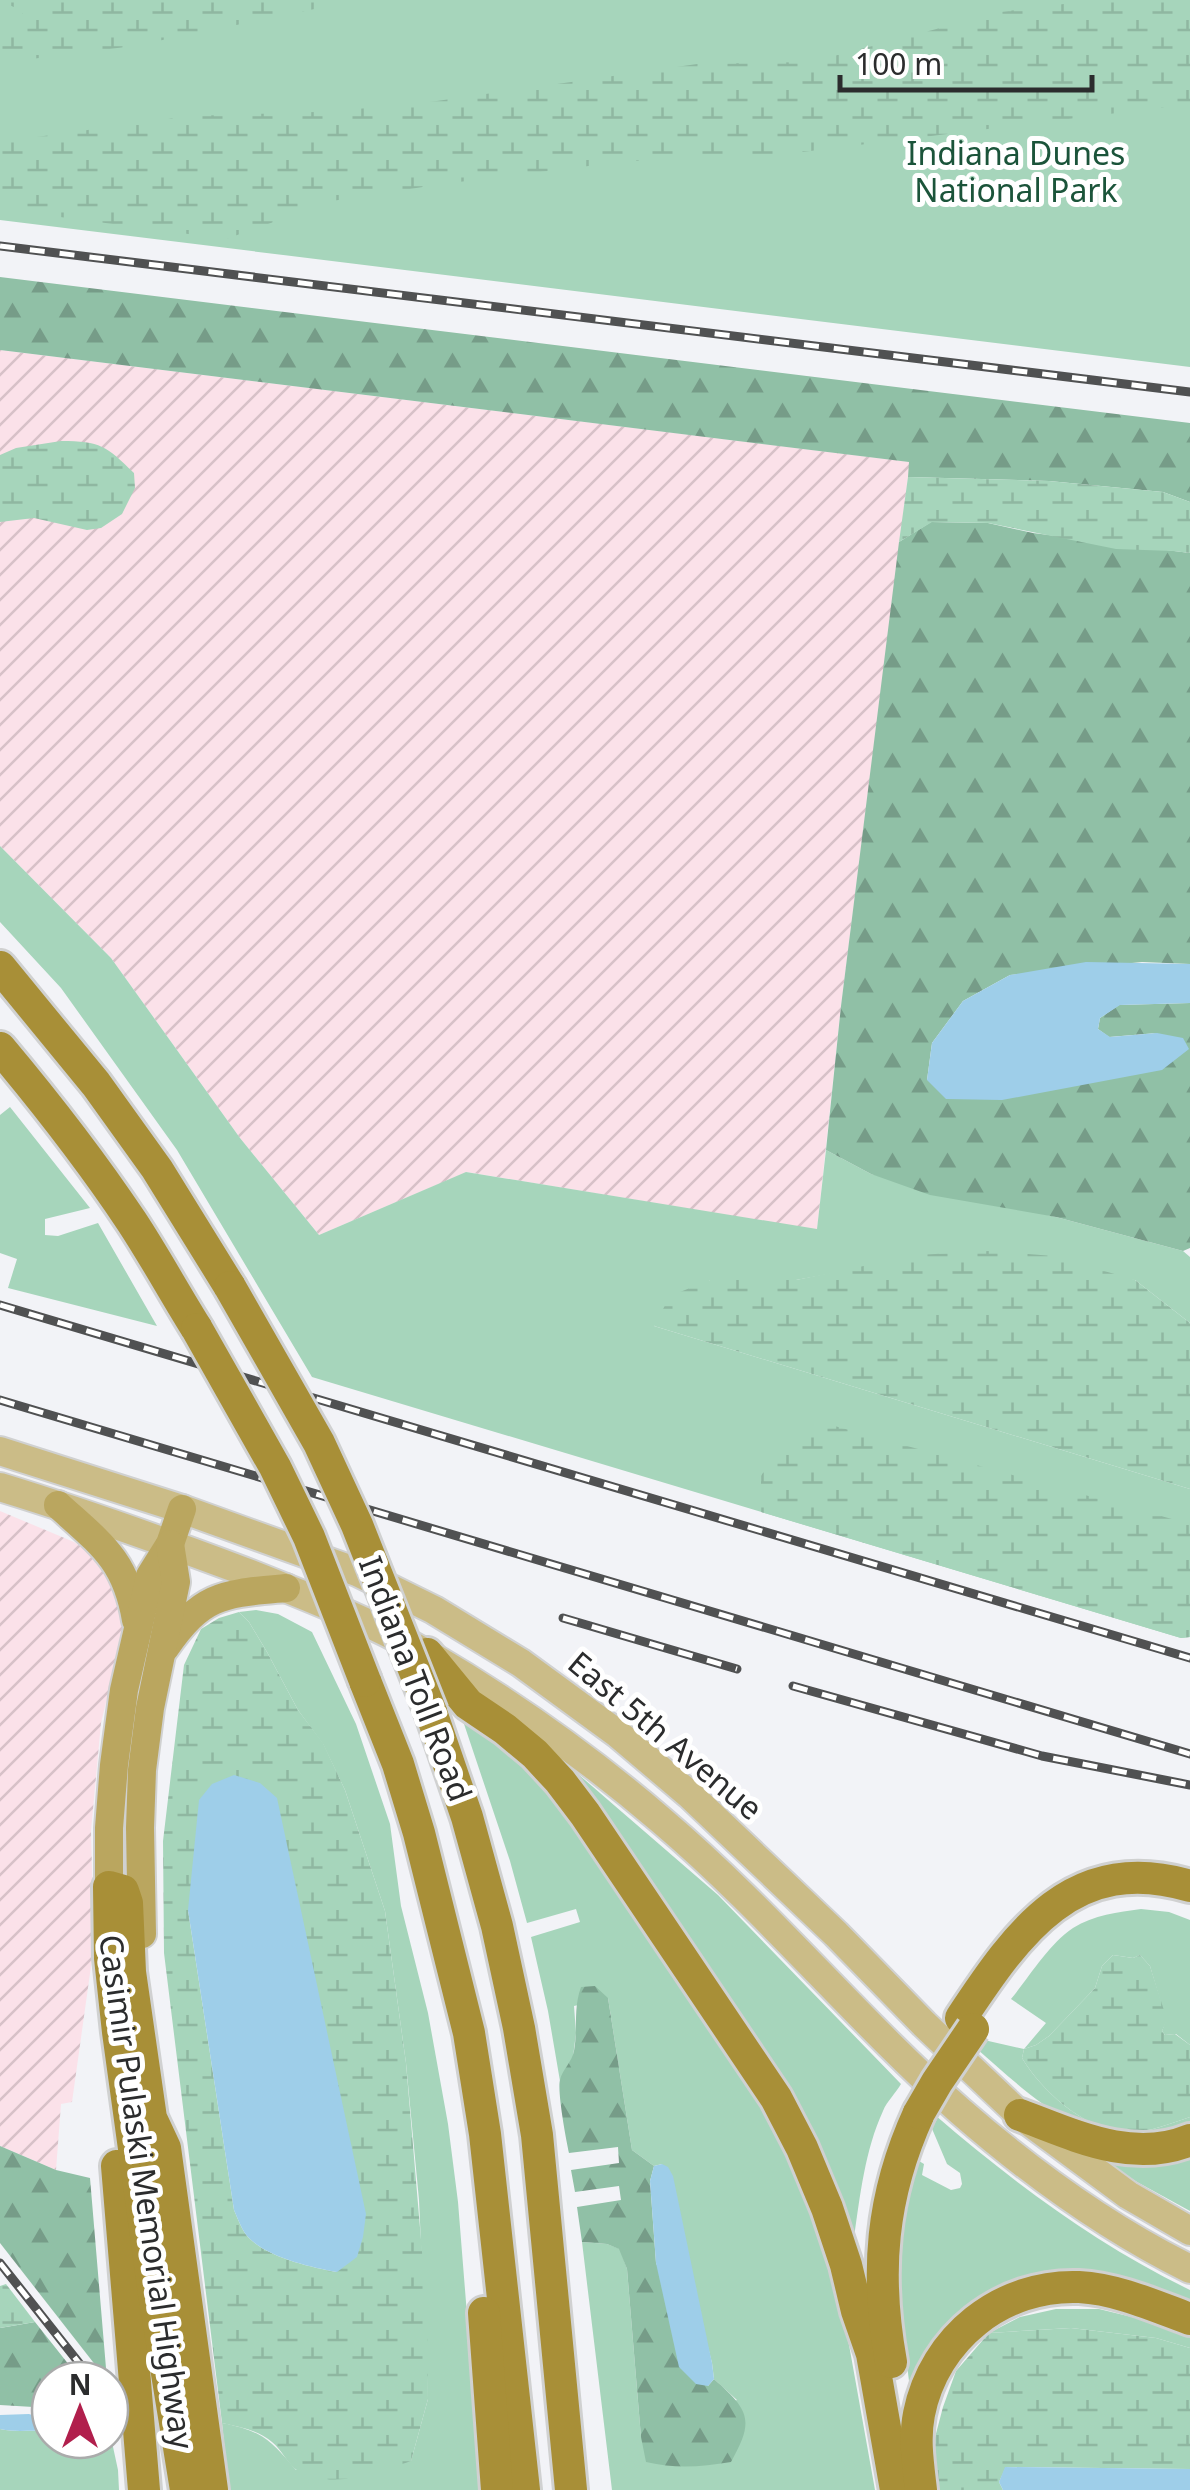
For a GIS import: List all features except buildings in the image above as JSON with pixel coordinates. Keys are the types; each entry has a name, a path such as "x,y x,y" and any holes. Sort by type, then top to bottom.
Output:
{"highway":[{"name":"Indiana Toll Road","path":"0,967 96,1084 157,1169 267,1349 356,1525 431,1712 467,1817 497,1926 519,2028 577,2442 571,2490"},
{"name":"Indiana Toll Road","path":"0,1048 117,1200 197,1329 275,1467 309,1536 398,1764 424,1850 469,2033 485,2134 477,2223 507,2450"},
{"path":"58,1505 122,1569 138,1625"},
{"name":"Casimir Pulaski Memorial Highway","path":"182,1509 170,1544 150,1576 124,1690 114,1765 108,1886 118,2032 186,2490"},
{"name":"Casimir Pulaski Memorial Highway","path":"170,1544 176,1582 150,1708 142,1770 144,1958 212,2490"},
{"path":"161,1654 182,1624 207,1602 226,1594 286,1588"},
{"path":"427,1654 468,1704 535,1754 560,1781 776,2098 827,2208 872,2354 918,2417 916,2448 922,2490"},
{"path":"872,2354 866,2238 884,2158 913,2107 937,2082 1018,1941 1062,1900 1114,1878 1142,1876 1190,1886"},
{"path":"108,1886 119,1888 125,1896 130,1972 151,2118 166,2148"},
{"path":"967,2024 1032,1949 1072,1914 1094,1903 1143,1894 1190,1905"},
{"path":"118,2032 112,2089 118,2196 144,2490"},
{"path":"912,2490 901,2395 885,2328 881,2277 883,2238 913,2107"},
{"path":"1020,2115 1122,2149 1154,2150 1190,2140"},
{"path":"896,2490 901,2395 940,2360 979,2316 1015,2296 1051,2288 1082,2287 1122,2295 1190,2318"},
{"path":"577,2442 594,2490"},
{"path":"497,2490 507,2450"},
{"path":"507,2450 524,2490"}],"main road":[{"name":"East 5th Avenue","path":"0,1451 182,1509 357,1572 434,1610 520,1664 618,1734 690,1795 1020,2115 1128,2195 1190,2231"},
{"name":"East 5th Avenue","path":"0,1487 286,1588 379,1629 498,1698 573,1750 741,1891 916,2069 1004,2148 1112,2225 1190,2269"}],"shaded area":[{"path":"0,350 910,462 841,1006 817,1230 467,1172 319,1235 240,1138 111,958 0,846"},
{"path":"0,1511 74,1542 104,1563 121,1591 123,1632 101,1723 91,1831 94,1945 72,2102 61,2104 56,2170 0,2146"}],"green space":[{"name":"Indiana Dunes National Park","path":"0,0 1190,0 1190,367 0,220"},
{"path":"0,0 359,0 133,46 0,63 0,16 19,19 30,2 20,9"},
{"path":"1096,0 1190,0 1190,104 794,153 629,161 442,184 332,201 226,239 0,209 0,142 190,116 409,105 697,64 811,62 1001,12"},
{"path":"0,277 1190,423 1190,502 1163,492 1049,481 908,477 909,462 0,350"},
{"path":"61,441 102,447 134,473 135,488 122,514 101,528 87,530 34,518 0,522 0,455 16,448"},
{"path":"908,477 1049,481 1163,492 1190,502 1190,553 1116,549 988,523 932,522 899,542"},
{"path":"931,522 988,523 1033,533 1190,553 1190,964 1142,962 1010,975 963,1001 932,1043 927,1080 1157,1033 1109,1037 1098,1029 1100,1018 1119,1005 1190,1003 1190,1248 1183,1251 1056,1217 930,1195 871,1174 826,1150 899,542"},
{"path":"0,846 111,958 240,1138 319,1235 466,1172 817,1229 826,1150 871,1174 1183,1251 1190,1257 1190,1323 1135,1280 856,1269 796,1280 710,1280 654,1326 1190,1489 1190,1637 1181,1638 312,1377 177,1150 61,988 0,922"},
{"path":"10,1107 90,1208 45,1219 45,1235 58,1236 98,1223 157,1326 8,1288 17,1259 0,1253 0,1115"},
{"path":"989,1251 1053,1256 1135,1280 1190,1323 1190,1489 654,1326 670,1296 710,1280 796,1280 917,1255"},
{"path":"820,1422 1190,1524 1190,1637 1181,1638 761,1512 761,1476 776,1452 799,1441"},
{"path":"239,1612 278,1614 312,1632 356,1724 390,1824 401,1906 428,2013 448,2124 481,2490 229,2490 222,2423 264,2438 296,2470 411,2461 428,2399 419,2200 406,2063 385,1911 345,1790 323,1744 298,1710 249,1622"},
{"path":"239,1612 249,1622 298,1710 323,1743 345,1790 385,1911 406,2063 427,2310 428,2399 411,2461 355,2478 312,2477 291,2465 267,2438 222,2423 164,1953 163,1841 184,1665 201,1629","holes":["188,1910 337,2272 291,2261 257,2245 244,2232 234,2210"]},
{"path":"462,1718 520,1758 548,1792 765,2109 827,2245 875,2490 612,2490 582,2242 620,2249 627,2269 641,2437 737,2400 714,2379 662,2164 654,2166 632,2150 608,1998 574,2006 573,2057 560,2081 531,1937 580,1922 576,1909 527,1923"},
{"path":"570,1774 578,1774 718,1895 901,2084 885,2107 872,2141 854,2238"},
{"path":"1141,1909 1169,1912 1190,1920 1190,2045 1176,2034 1165,2035 1162,2031 1166,2020 1150,1966 1140,1955 1113,1955 1102,1966 1095,1988 1049,2036 1024,2049 1046,2023 1011,1999 1047,1952 1073,1928 1098,1917"},
{"path":"1113,1955 1140,1955 1150,1966 1167,2020 1162,2031 1165,2035 1175,2034 1190,2045 1190,2117 1138,2132 1106,2129 1064,2106 1022,2058 1024,2049 1049,2036 1095,1988 1102,1966"},
{"path":"595,1986 608,1998 632,2150 654,2166 650,2181 656,2263 708,2386 714,2379 735,2399 745,2416 743,2436 731,2462 668,2466 646,2462 627,2269 619,2249 582,2242 577,2207 621,2200 619,2186 575,2192 571,2170 619,2163 618,2147 569,2153 561,2104 560,2080 574,2051 581,1987"},
{"path":"984,2040 1024,2049 1022,2058 1040,2083 1064,2106 1092,2123 1129,2133 1190,2117 1190,2126 1158,2136 1128,2138 1100,2134 1049,2108 977,2049"},
{"path":"935,2115 1057,2211 1190,2290 1190,2311 1017,2289 911,2397 897,2285 905,2197 918,2153 924,2164 922,2175 951,2190 962,2184 960,2173 947,2164 930,2124"},
{"path":"0,2146 56,2170 90,2178 105,2360 91,2360 0,2243"},
{"path":"1190,2155 1190,2211 1099,2157"},
{"path":"6,2284 35,2322 0,2328 0,2286"},
{"path":"1056,2309 1099,2309 1140,2319 1190,2336 1190,2348 1156,2338 1071,2328 989,2333 1020,2317"},
{"path":"35,2322 65,2360 30,2360 30,2407 0,2405 0,2328"},
{"path":"1071,2328 1156,2338 1190,2348 1190,2469 1006,2467 999,2482 1003,2490 939,2490 933,2445 956,2371 989,2333"},
{"path":"0,2429 30,2431 30,2460 116,2460 118,2470 119,2490 0,2490"}],"water":[{"path":"1086,962 1190,964 1190,1003 1120,1005 1100,1018 1098,1029 1110,1037 1157,1033 1183,1038 1189,1049 1162,1070 1002,1100 946,1099 927,1080 932,1043 963,1001 1010,975"},
{"path":"234,1775 260,1783 277,1798 366,2214 357,2257 337,2272 291,2261 257,2245 244,2232 234,2210 188,1910 199,1800 212,1784"},
{"path":"662,2164 673,2176 712,2363 714,2379 708,2386 696,2384 679,2367 656,2263 650,2181 654,2166"},
{"path":"30,2414 30,2431 0,2429 0,2415"},
{"path":"1005,2467 1190,2469 1190,2490 1003,2490 999,2482"}],"railway":[{"path":"0,246 1190,392"},
{"path":"0,1305 1190,1658"},
{"path":"0,1400 1190,1754"},
{"path":"563,1618 737,1669"},
{"path":"793,1686 1042,1756 1190,1785"},
{"path":"0,2263 77,2360"}]}
